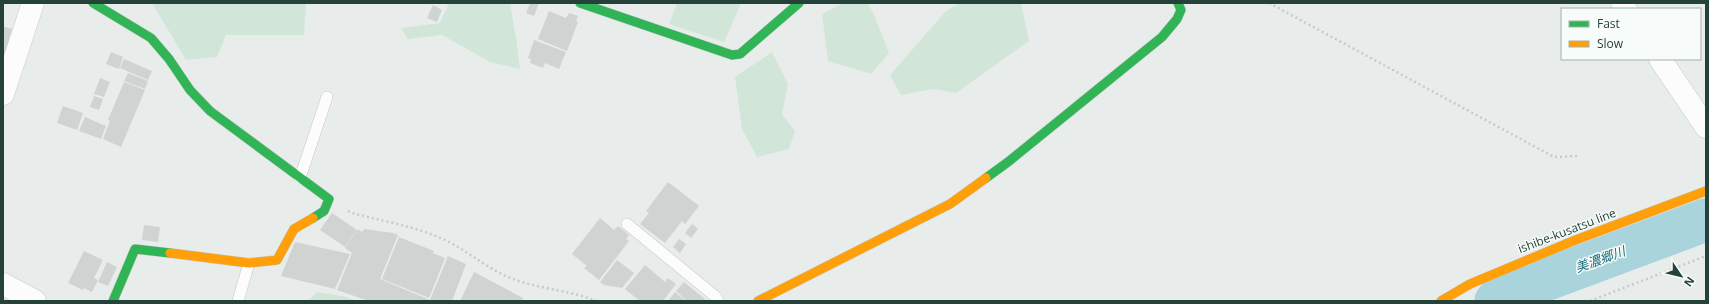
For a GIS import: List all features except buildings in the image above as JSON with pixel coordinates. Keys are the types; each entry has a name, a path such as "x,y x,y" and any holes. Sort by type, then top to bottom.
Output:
{"street":[{"path":"3,93 33,3"},
{"path":"93,3 151,38 169,59 190,90 210,111 278,163 329,199 324,211 294,229 278,260 248,263 135,249 112,301"},
{"path":"580,3 732,55 740,54 799,3"},
{"path":"758,301 950,204 1008,162 1162,37 1181,10 1178,3"},
{"path":"1661,60 1706,127"},
{"name":"ishibe-kusatsu line","path":"1441,301 1470,284 1573,241 1706,191"},
{"path":"3,284 35,301"}],"lane":[{"path":"299,177 327,97"},
{"path":"627,224 716,297 718,301"},
{"path":"238,301 248,263"}],"path":[{"path":"1269,3 1554,157 1577,156"},
{"path":"329,199 352,214 407,226 442,238 506,276 531,284 584,296 596,301"},
{"path":"1590,301 1706,256"}],"green space":[{"path":"152,3 306,3 304,35 226,35 217,57 186,60"},
{"path":"449,3 510,3 520,69 490,62 442,35 408,39 401,28 440,23"},
{"path":"677,3 741,3 724,42 669,24"},
{"path":"843,3 868,3 875,17 889,53 871,74 828,61 822,14"},
{"path":"960,3 1021,3 1029,41 956,93 933,89 901,95 890,75 946,11"},
{"path":"772,52 788,84 782,114 795,131 789,149 757,157 742,129 735,77"},
{"path":"317,292 347,297 355,301 308,301"}],"waterway":[{"name":"美濃郷川","path":"1496,301 1518,290 1706,220"}],"traffic: fast":[{"path":"93,3 151,38 169,59 190,90 210,111 329,199 324,211 313,218"},
{"path":"580,3 732,55 740,54 799,3"},
{"path":"986,178 1008,162 1162,37 1177,19 1181,10 1178,3"},
{"path":"113,301 135,249 170,253"}],"traffic: slow":[{"path":"758,301 950,204 986,178"},
{"path":"1441,301 1470,284 1573,241 1706,191"},
{"path":"170,253 249,263 277,260 294,229 313,218"}]}
